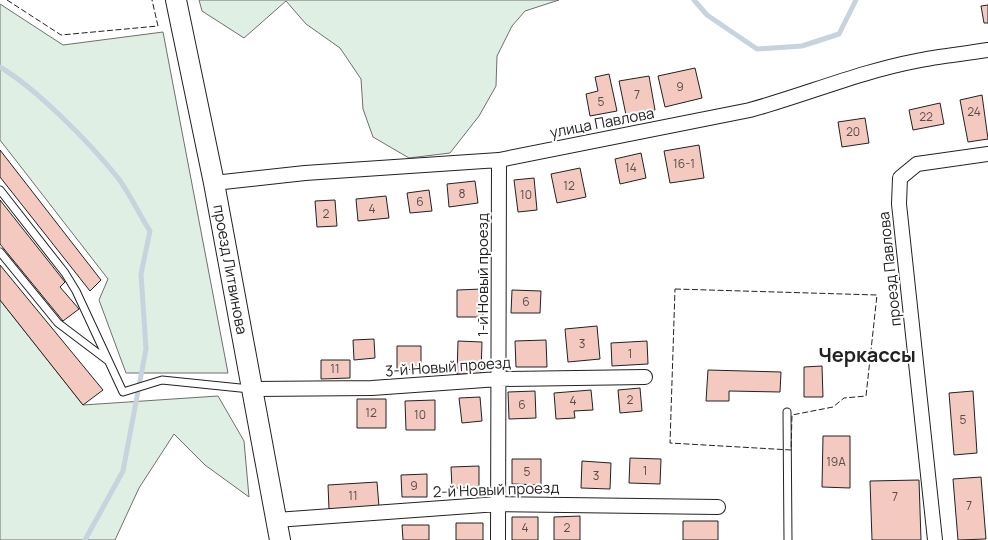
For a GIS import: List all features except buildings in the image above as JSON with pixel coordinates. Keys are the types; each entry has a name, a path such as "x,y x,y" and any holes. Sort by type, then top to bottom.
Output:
{"main road":[{"name":"проезд Литвинова","path":"176,0 214,183 280,540"}],"street":[{"name":"улица Павлова","path":"214,183 305,173 499,160 750,110 844,80 916,60 988,50"},
{"name":"проезд Павлова","path":"934,540 899,204 900,178 917,164 988,154"},
{"name":"1-й Новый проезд","path":"498,540 499,160"},
{"name":"3-й Новый проезд","path":"252,390 372,388 499,379 645,376"},
{"name":"2-й Новый проезд","path":"276,520 498,504 718,506"}],"lane":[{"path":"0,190 65,273 76,291 123,392 162,380 252,390"},
{"path":"0,252 58,323 109,362"},
{"path":"787,412 788,540"}],"green space":[{"path":"199,0 559,0 525,11 512,26 497,56 496,86 479,116 450,153 409,158 373,137 363,109 361,79 340,48 306,24 286,1 244,38 202,11"},
{"path":"0,4 63,45 163,32 228,373 126,373 99,300 108,279 0,140"},
{"path":"0,300 83,405 218,396 244,441 249,497 205,465 174,434 139,488 115,540 0,540"}],"waterway":[{"path":"694,0 707,15 757,49 802,46 839,34 856,0"},
{"path":"0,67 30,89 63,118 107,164 122,184 150,231 141,274 146,349 123,471 85,540"}],"fence":[{"path":"7,0 61,35 158,26 152,0"},
{"path":"675,289 877,295 866,396 844,398 833,407 792,415 791,450 670,443 675,289"}],"district":[{"name":"Черкассы","path":"867,355"}]}
